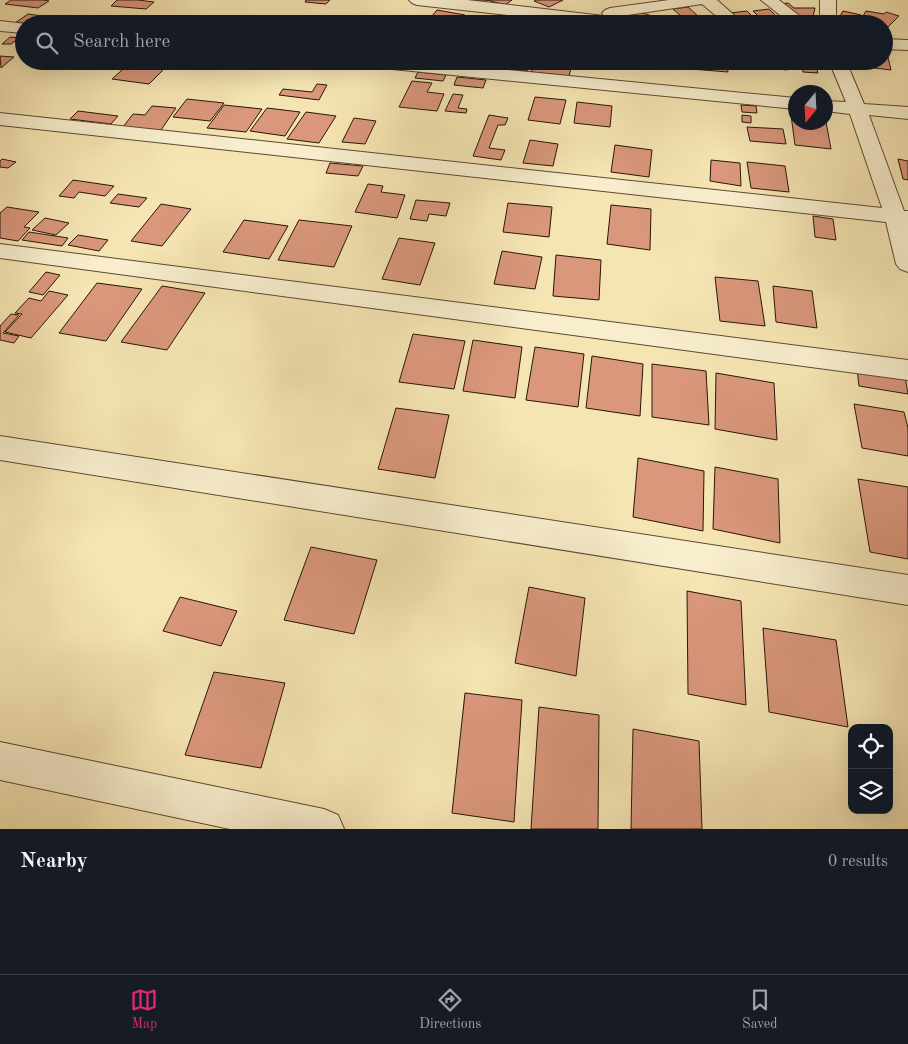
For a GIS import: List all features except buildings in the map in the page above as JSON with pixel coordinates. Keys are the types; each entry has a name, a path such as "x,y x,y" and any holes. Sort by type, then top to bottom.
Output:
{"street":[{"path":"417,0 558,15"},
{"path":"610,13 702,0 709,1 725,15"},
{"path":"769,0 790,15"},
{"path":"828,0 828,15"},
{"path":"589,3 614,15"},
{"path":"0,26 15,27"},
{"path":"893,44 908,45"},
{"path":"453,70 788,103"},
{"path":"841,70 859,109 902,217 908,264"},
{"path":"833,107 908,113"},
{"path":"0,119 902,217"},
{"path":"0,251 908,370"},
{"path":"0,448 908,590"},
{"path":"0,761 324,829"}]}
